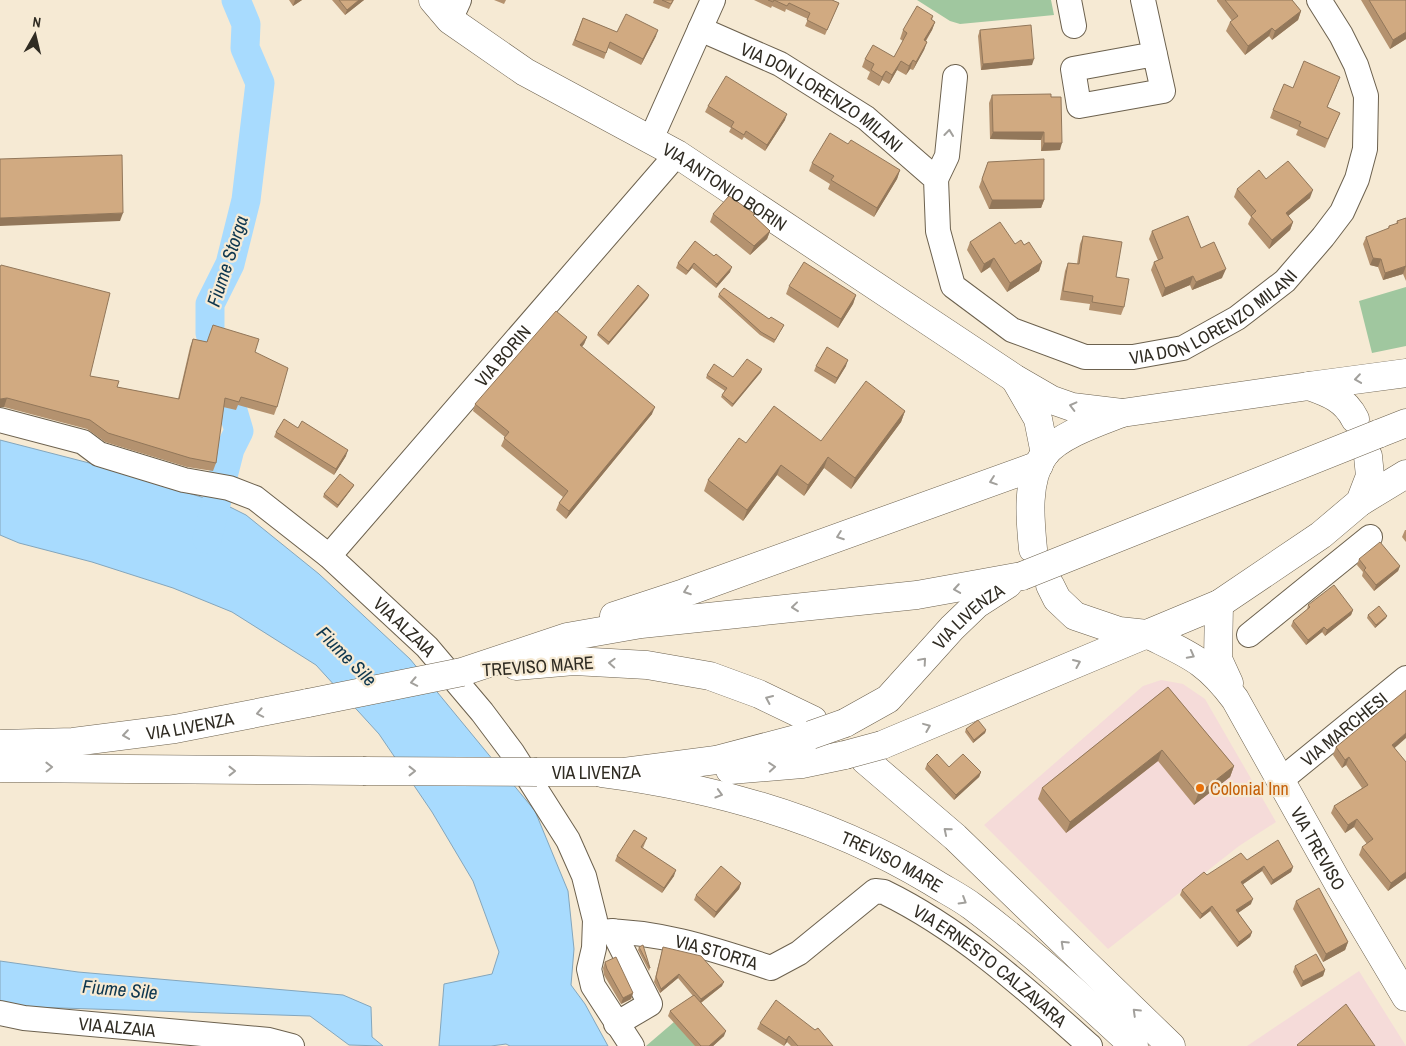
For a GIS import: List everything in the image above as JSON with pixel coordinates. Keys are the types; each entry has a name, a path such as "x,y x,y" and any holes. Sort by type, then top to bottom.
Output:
{"main road":[{"name":"VIA ANTONIO BORIN","path":"447,7 525,72 677,154 1014,378 1052,400 1072,406 1122,413"},
{"path":"1033,548 1030,516 1032,492 1042,460 1060,440 1122,413 1406,373"},
{"name":"VIA ANTONIO BORIN","path":"1014,378 1038,418 1042,460"},
{"path":"1309,386 1333,395 1348,406 1354,419"},
{"path":"1022,576 1373,445 1406,423"},
{"path":"1360,502 1370,476 1373,445"},
{"path":"566,637 580,627 684,593 1042,460"},
{"path":"637,777 802,764 864,754 1219,604 1321,535 1360,502 1406,474"},
{"name":"VIA LIVENZA","path":"0,744 73,742 175,729 462,672 566,637 641,624 917,595 1022,576"},
{"name":"VIA LIVENZA","path":"0,768 74,767 183,771 624,772 716,760 812,728 845,723 888,699 952,628 977,604 1022,576"},
{"path":"1050,585 1057,599 1075,616 1119,631 1147,634"},
{"name":"VIA TREVISO","path":"1219,604 1218,658 1235,698 1338,883 1406,997"},
{"name":"VIA TREVISO","path":"1147,634 1204,663 1219,677 1235,698"},
{"name":"TREVISO MARE","path":"462,672 574,660 647,664 710,676 760,694 812,728"},
{"path":"864,754 955,837 1171,1046"},
{"name":"TREVISO MARE","path":"602,772 701,789 788,813 858,842 905,865 972,906 1046,966 1134,1046"}],"street":[{"path":"651,139 713,0"},
{"path":"1069,0 1074,26"},
{"path":"1143,0 1155,54"},
{"name":"VIA DON LORENZO MILANI","path":"955,77 947,156 936,179 938,232 953,286 1012,330 1085,358 1134,357 1183,348 1237,318 1285,281 1342,212 1357,178 1365,149 1366,96 1356,65 1342,35 1319,0"},
{"name":"VIA DON LORENZO MILANI","path":"700,29 780,64 866,118 936,179"},
{"name":"VIA BORIN","path":"329,556 677,154"},
{"name":"VIA ALZAIA","path":"0,420 83,442 99,454 184,480 221,486 255,498 329,556 427,647 482,712 512,752 568,840 584,876 595,920 604,931 594,948 589,969 593,986 632,1046"},
{"path":"1321,535 1340,560"},
{"path":"1249,635 1370,537"},
{"name":"VIA MARCHESI","path":"1281,780 1406,678"},
{"name":"VIA STORTA","path":"604,931 636,931 696,943 772,968 799,953 875,891 884,892"},
{"name":"VIA ERNESTO CALZAVARA","path":"884,892 952,932 1017,980 1090,1046"},
{"path":"604,931 650,1004 616,1024"},
{"name":"VIA ALZAIA","path":"0,1013 24,1018 270,1040 292,1046"}],"shaded area":[{"path":"1161,680 1183,684 1205,699 1276,822 1239,846 1108,949 984,825 1143,686"},
{"path":"1359,971 1406,1046 1247,1046"}],"green space":[{"path":"917,0 1051,0 1054,15 960,24 950,21"},
{"path":"1406,287 1406,346 1372,353 1359,301"},
{"path":"674,1022 698,1046 646,1046"}],"water":[{"name":"Fiume Sile","path":"0,440 97,465 224,504 246,515 319,574 410,659 535,811 568,891 574,949 571,985 585,1004 608,1046 510,1046 506,1044 491,1046 439,1046 444,984 492,974 499,952 473,881 432,812 379,734 316,665 232,612 173,588 92,562 19,543 0,535"},
{"name":"Fiume Sile","path":"0,961 78,972 343,995 371,1007 372,1037 383,1046 349,1045 310,1016 30,1007 0,1002"}],"building":[{"path":"339,0 359,0 347,10"},
{"path":"662,0 673,0 671,4"},
{"path":"774,0 832,0 839,3 827,30 807,20 810,13 789,3 787,6"},
{"path":"1225,0 1292,0 1301,11 1275,31 1272,28 1248,46 1230,22 1238,16"},
{"path":"1369,0 1406,0 1406,32 1393,40"},
{"path":"917,6 933,16 931,19 935,22 924,40 927,42 916,62 913,60 909,66 901,61 892,75 886,71 882,77 871,70 874,64 865,59 873,45 894,57 907,33 903,30"},
{"path":"626,14 658,30 643,59 610,42 606,53 575,40 583,18 617,32"},
{"path":"1031,25 1034,59 983,64 980,30"},
{"path":"1304,61 1340,77 1327,107 1340,113 1328,139 1299,126 1301,122 1273,110 1284,84 1293,88"},
{"path":"726,76 787,114 767,145 746,131 744,135 731,127 734,122 708,106"},
{"path":"1051,94 1051,97 1061,97 1062,143 1044,143 1044,132 993,132 992,95"},
{"path":"830,133 848,144 851,140 900,170 877,208 831,180 834,176 812,163"},
{"path":"122,155 123,213 0,218 0,159"},
{"path":"1044,159 1044,200 992,200 982,179 988,162"},
{"path":"1288,161 1313,190 1286,213 1293,222 1272,240 1251,216 1256,211 1237,189 1259,170 1266,179"},
{"path":"729,196 755,214 753,215 770,231 754,246 713,214"},
{"path":"1188,216 1201,248 1214,242 1226,269 1196,282 1193,276 1165,288 1154,262 1163,258 1152,231"},
{"path":"1406,218 1406,266 1385,273 1381,259 1373,258 1366,237 1389,228 1389,226 1398,223 1397,221"},
{"path":"1000,222 1015,244 1021,240 1024,245 1029,242 1042,262 1010,283 994,258 984,264 970,242"},
{"path":"1083,236 1122,242 1116,277 1129,279 1124,307 1092,302 1093,296 1063,291 1068,263 1079,264"},
{"path":"695,241 732,267 717,284 694,263 688,271 678,263"},
{"path":"804,262 856,295 841,319 789,286"},
{"path":"1,265 110,293 90,376 119,381 117,387 179,399 193,339 207,342 213,325 259,339 255,352 288,368 277,407 241,397 239,402 225,398 216,463 190,458 108,433 90,420 7,398 0,399"},
{"path":"638,285 649,295 609,342 598,333"},
{"path":"724,288 769,319 771,317 784,325 775,340 761,332 719,294"},
{"path":"556,311 587,337 580,345 655,407 569,511 559,503 568,491 504,438 509,432 475,404"},
{"path":"827,347 848,360 837,378 816,366"},
{"path":"747,359 762,369 733,404 722,395 727,388 707,375 714,364 733,377"},
{"path":"866,381 905,411 855,478 828,457 808,485 781,465 747,510 708,480 739,438 746,443 774,406 821,441"},
{"path":"284,419 298,428 302,421 348,450 336,469 276,432"},
{"path":"340,474 354,485 338,505 324,494"},
{"path":"1380,542 1400,566 1376,585 1364,570 1366,568 1359,559"},
{"path":"1334,585 1353,610 1327,630 1324,627 1308,640 1293,621 1310,607 1308,605"},
{"path":"1379,606 1387,616 1376,625 1368,615"},
{"path":"1168,687 1234,766 1198,794 1162,750 1070,822 1042,788"},
{"path":"1406,690 1406,733 1392,745 1406,762 1406,872 1391,883 1362,847 1373,839 1357,819 1348,825 1334,806 1368,785 1349,757 1345,760 1336,747"},
{"path":"978,720 986,730 974,740 966,729"},
{"path":"937,754 949,767 963,754 981,772 956,795 927,764"},
{"path":"634,830 647,838 641,847 676,870 664,888 617,856"},
{"path":"1278,840 1293,867 1273,880 1264,866 1241,882 1253,899 1236,910 1252,932 1239,942 1212,906 1202,914 1182,890 1204,872 1207,875 1241,853 1247,860"},
{"path":"721,866 741,883 716,912 696,895"},
{"path":"1319,888 1348,942 1326,954 1296,901"},
{"path":"643,945 650,968 639,947"},
{"path":"663,947 701,956 724,982 701,999 679,974 661,989 656,977"},
{"path":"1316,954 1325,970 1303,981 1295,966"},
{"path":"616,957 633,993 623,998 605,962"},
{"path":"694,995 726,1031 709,1046 701,1046 670,1011"},
{"path":"776,1000 815,1030 818,1028 833,1046 798,1046 789,1036 786,1040 760,1023"},
{"path":"1346,1004 1375,1046 1297,1045"}],"waterway":[{"name":"Fiume Storga","path":"207,539 230,449 239,431 210,333 210,304 230,264 246,200 260,83 245,48 246,24 236,0"}],"place":[{"name":"Colonial Inn","path":"1200,788"}]}
